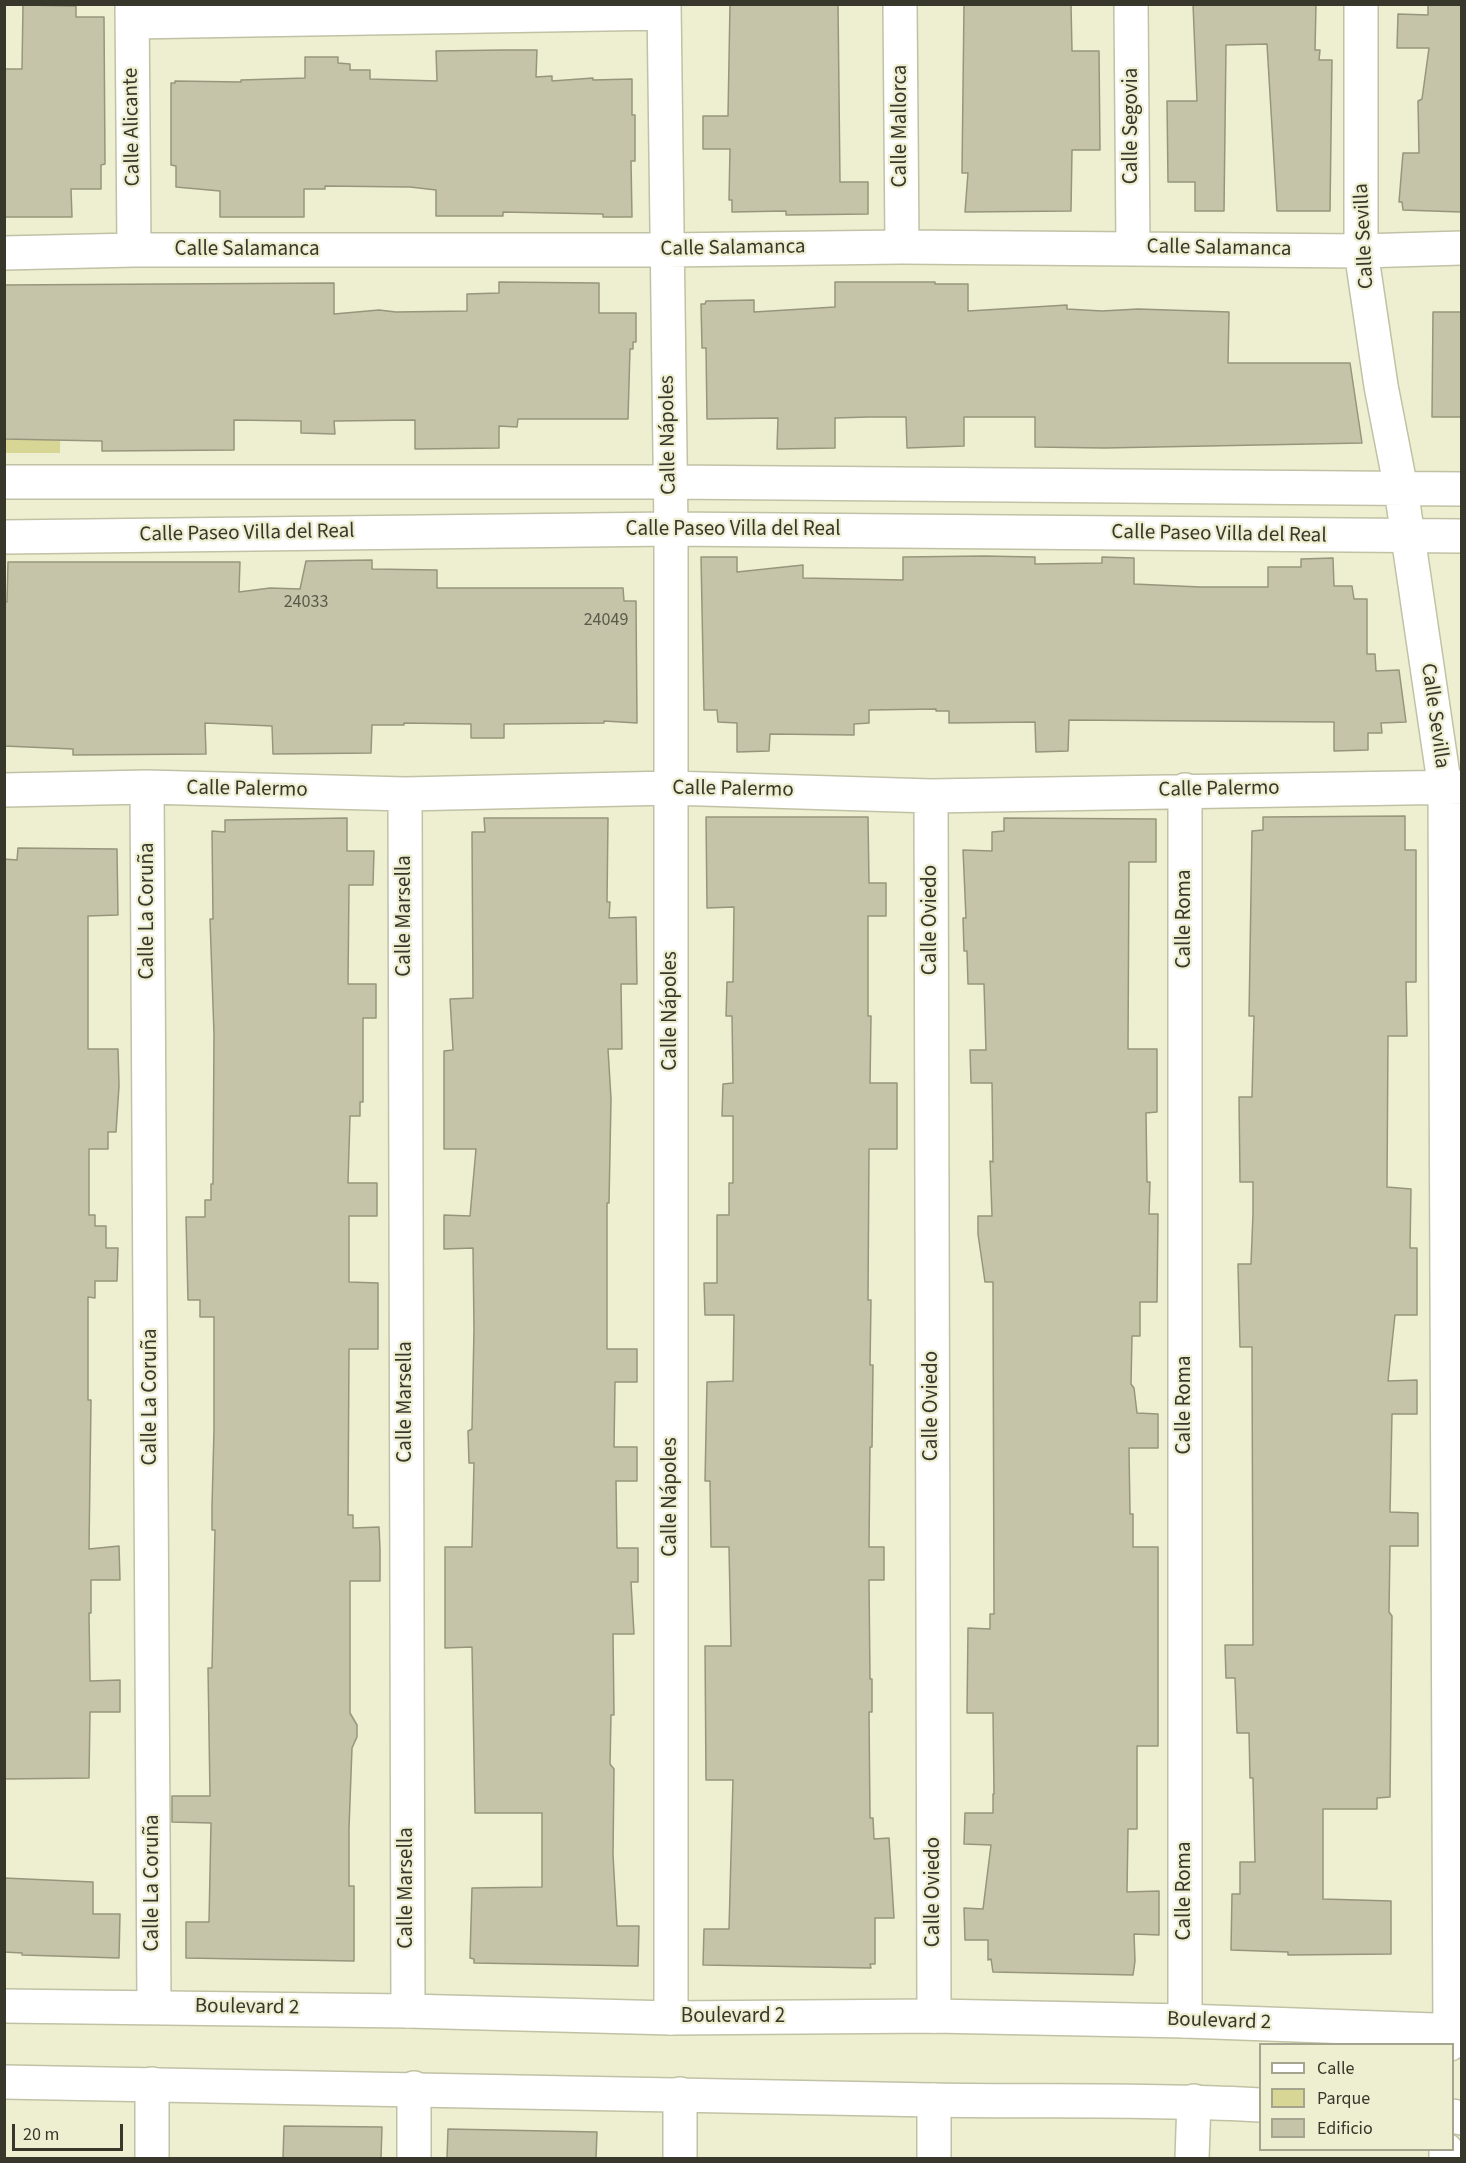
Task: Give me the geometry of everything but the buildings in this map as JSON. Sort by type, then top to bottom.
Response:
[{"type":"street","name":"Calle Mallorca","points":[[900,4],[902,247]]},
{"type":"street","name":"Calle Segovia","points":[[1131,4],[1133,248]]},
{"type":"street","name":"Calle Sevilla","points":[[1361,4],[1361,251],[1381,386],[1453,788],[1454,2035]]},
{"type":"street","points":[[132,13],[664,9]]},
{"type":"street","name":"Calle Nápoles","points":[[664,9],[671,529],[671,2018]]},
{"type":"street","name":"Calle Alicante","points":[[132,13],[134,250]]},
{"type":"street","name":"Calle Salamanca","points":[[4,253],[134,250],[666,250],[902,247],[1361,251],[1461,248]]},
{"type":"street","points":[[4,482],[670,482],[1461,489]]},
{"type":"street","name":"Calle Paseo Villa del Real","points":[[4,537],[671,529],[1461,536]]},
{"type":"street","name":"Calle Palermo","points":[[4,790],[147,787],[405,794],[671,788],[931,796],[1185,790],[1453,788]]},
{"type":"street","name":"Calle La Coruña","points":[[147,787],[154,2006]]},
{"type":"street","name":"Calle Roma","points":[[1185,790],[1185,2021]]},
{"type":"street","name":"Calle Marsella","points":[[405,794],[408,2011]]},
{"type":"street","name":"Calle Oviedo","points":[[931,796],[934,2016]]},
{"type":"street","name":"Boulevard 2","points":[[4,2006],[154,2006],[671,2018],[934,2016],[1185,2021],[1454,2035]]},
{"type":"street","points":[[4,2082],[414,2088],[934,2100],[1194,2101],[1259,2105]]},
{"type":"street","points":[[152,2084],[152,2158]]},
{"type":"street","points":[[414,2088],[414,2158]]},
{"type":"street","points":[[680,2094],[680,2158]]},
{"type":"street","points":[[934,2100],[934,2158]]},
{"type":"street","points":[[1192,2158],[1194,2101]]},
{"type":"green space","points":[[5,368],[61,368],[60,453],[5,453]]}]
